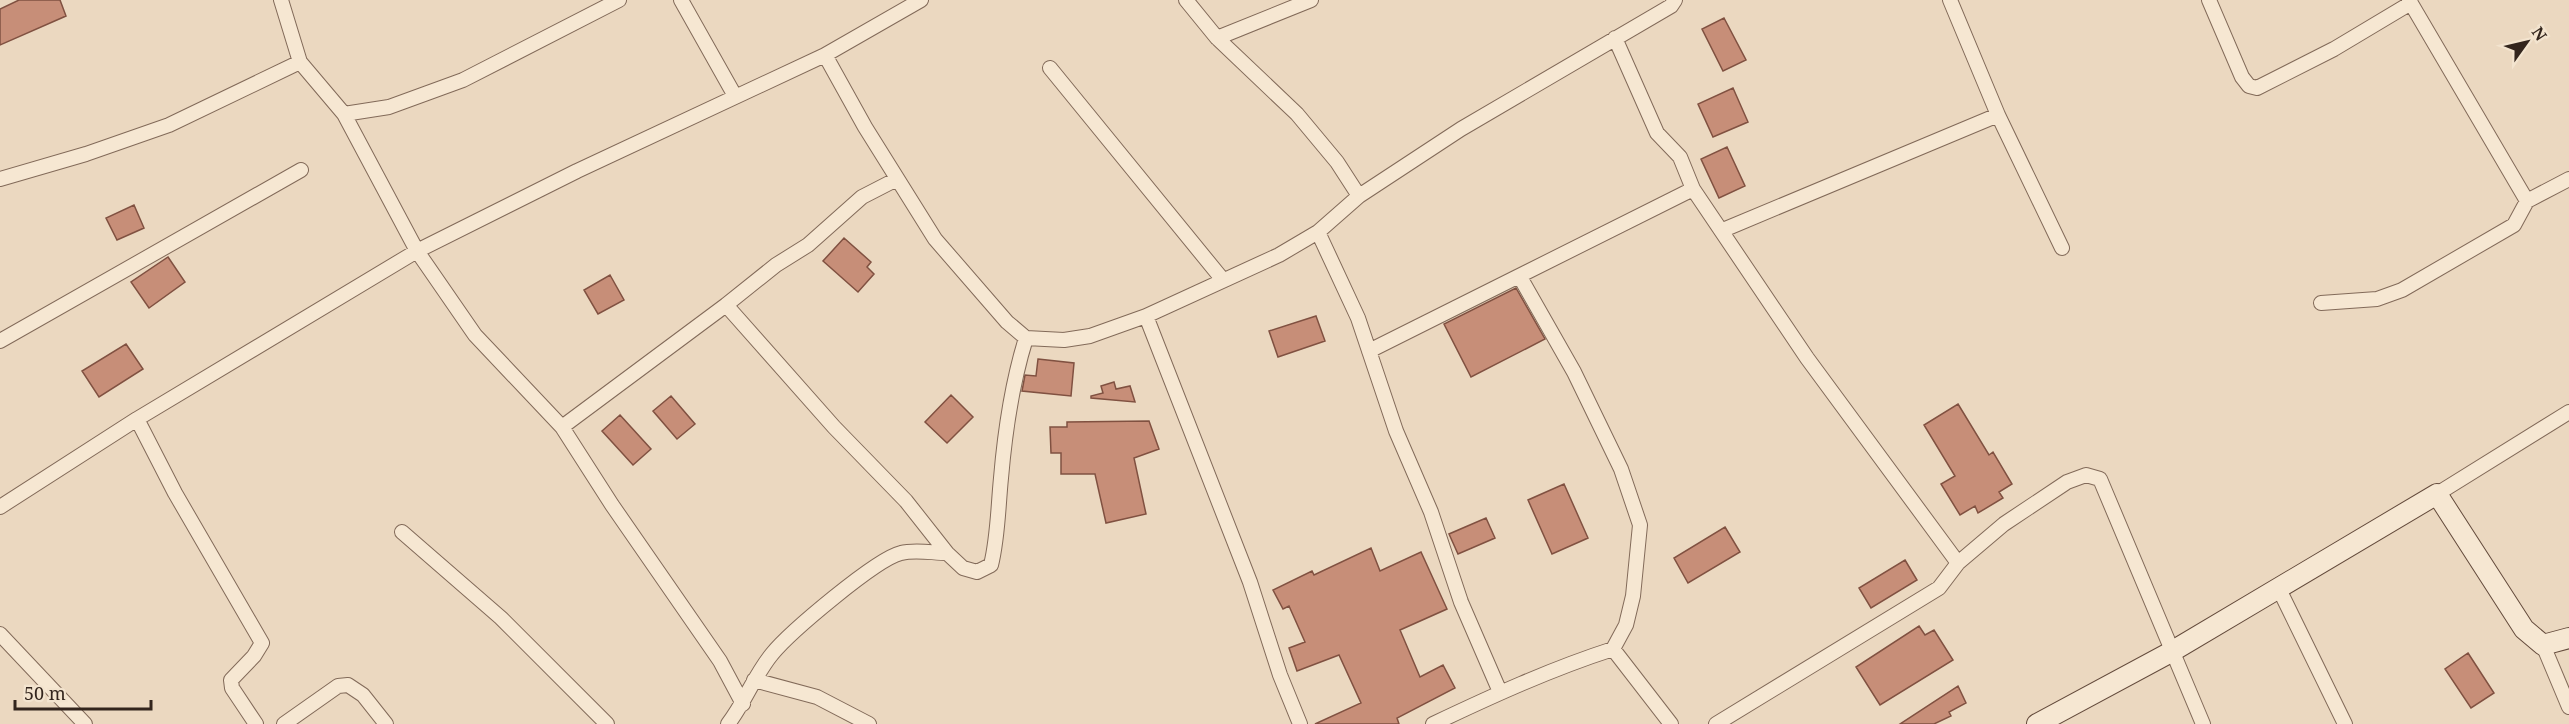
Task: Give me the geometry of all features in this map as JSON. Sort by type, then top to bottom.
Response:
[{"type":"street","points":[[344,114],[389,107],[463,80],[619,0]]},
{"type":"street","points":[[681,0],[735,96]]},
{"type":"street","points":[[0,507],[137,419],[417,251],[735,96],[825,55],[921,0]]},
{"type":"street","points":[[1186,0],[1217,38],[1297,114],[1337,162],[1359,196]]},
{"type":"street","points":[[1217,38],[1311,0]]},
{"type":"street","points":[[825,55],[897,179],[935,239],[1007,322],[1026,338],[1064,340],[1090,336],[1146,316],[1279,255],[1318,232],[1359,196],[1461,129],[1671,6],[1675,0]]},
{"type":"street","points":[[1950,0],[1998,116],[2062,248]]},
{"type":"street","points":[[2209,0],[2242,77],[2249,86],[2257,88],[2334,49],[2410,2],[2527,201]]},
{"type":"street","points":[[286,2],[300,62],[344,114],[417,251],[475,335],[562,427],[636,541],[720,661],[743,704]]},
{"type":"street","points":[[1615,38],[1657,133],[1680,158],[1693,189],[1723,230],[1807,358],[1958,563]]},
{"type":"street","points":[[0,179],[86,154],[169,125],[300,62]]},
{"type":"street","points":[[1050,68],[1223,280]]},
{"type":"street","points":[[1723,230],[1998,116]]},
{"type":"street","points":[[0,341],[301,170]]},
{"type":"street","points":[[562,427],[776,265],[808,245],[862,197],[897,179]]},
{"type":"street","points":[[2321,303],[2377,299],[2402,290],[2514,225],[2527,201],[2569,179]]},
{"type":"street","points":[[1369,351],[1693,189]]},
{"type":"street","points":[[1318,232],[1347,291],[1396,431],[1431,512],[1461,602],[1500,692]]},
{"type":"street","points":[[1433,724],[1500,692],[1613,649],[1626,625],[1633,596],[1640,525],[1634,501],[1574,372],[1520,277]]},
{"type":"street","points":[[726,305],[834,427],[906,501],[947,553],[963,568],[977,573],[991,565],[996,545],[1007,422],[1017,368],[1026,338]]},
{"type":"street","points":[[1146,316],[1250,582],[1280,675],[1300,724]]},
{"type":"street","points":[[2037,724],[2171,652],[2279,589],[2569,412]]},
{"type":"street","points":[[137,419],[175,493],[262,643],[254,656],[231,680],[232,688],[256,724]]},
{"type":"street","points":[[1716,724],[1939,588],[1958,563],[2004,524],[2067,482],[2086,475],[2100,479],[2203,724]]},
{"type":"street","points":[[2437,494],[2524,628],[2543,645],[2569,707]]},
{"type":"street","points":[[402,532],[501,618],[607,724]]},
{"type":"street","points":[[728,724],[743,704],[754,680],[792,633],[887,558],[902,552],[947,553]]},
{"type":"street","points":[[2279,589],[2345,724]]},
{"type":"street","points":[[0,634],[85,724]]},
{"type":"street","points":[[2543,645],[2569,638]]},
{"type":"street","points":[[1613,649],[1671,724]]},
{"type":"street","points":[[754,680],[817,697],[869,724]]},
{"type":"street","points":[[284,724],[338,686],[348,685],[363,695],[386,724]]},
{"type":"building","points":[[19,0],[60,0],[66,16],[0,45],[0,9]]},
{"type":"building","points":[[1724,18],[1746,60],[1723,71],[1702,29]]},
{"type":"building","points":[[1733,88],[1748,122],[1713,137],[1698,104]]},
{"type":"building","points":[[1727,147],[1745,186],[1719,198],[1701,159]]},
{"type":"building","points":[[134,205],[144,228],[117,240],[106,218]]},
{"type":"building","points":[[844,238],[871,262],[867,267],[874,274],[858,292],[823,261]]},
{"type":"building","points":[[168,257],[185,282],[149,308],[131,282]]},
{"type":"building","points":[[610,275],[624,300],[598,314],[584,290]]},
{"type":"building","points":[[1516,288],[1545,339],[1471,377],[1444,324]]},
{"type":"building","points":[[1316,316],[1325,341],[1278,357],[1269,331]]},
{"type":"building","points":[[126,344],[143,369],[99,397],[82,371]]},
{"type":"building","points":[[1038,359],[1074,363],[1071,396],[1022,391],[1025,375],[1036,376]]},
{"type":"building","points":[[1114,382],[1116,389],[1130,386],[1135,402],[1091,398],[1091,396],[1103,393],[1101,386]]},
{"type":"building","points":[[951,395],[973,417],[947,443],[925,422]]},
{"type":"building","points":[[671,396],[695,424],[677,439],[653,411]]},
{"type":"building","points":[[1958,404],[1989,455],[1993,452],[2012,484],[1999,492],[2003,498],[1978,513],[1975,506],[1960,515],[1941,484],[1955,476],[1924,425]]},
{"type":"building","points":[[620,415],[651,449],[633,465],[602,431]]},
{"type":"building","points":[[1149,421],[1159,449],[1134,458],[1146,514],[1106,523],[1095,474],[1061,474],[1061,453],[1051,453],[1050,427],[1067,427],[1067,422]]},
{"type":"building","points":[[1564,484],[1588,538],[1552,554],[1528,500]]},
{"type":"building","points":[[1486,518],[1495,538],[1458,554],[1449,534]]},
{"type":"building","points":[[1725,527],[1740,552],[1688,583],[1674,558]]},
{"type":"building","points":[[1371,548],[1380,571],[1421,552],[1447,609],[1400,630],[1420,677],[1443,665],[1455,688],[1397,718],[1399,724],[1315,724],[1361,703],[1339,655],[1297,671],[1289,648],[1305,642],[1289,606],[1283,609],[1273,590],[1312,571],[1314,575]]},
{"type":"building","points":[[1905,560],[1917,580],[1871,608],[1859,588]]},
{"type":"building","points":[[1919,626],[1925,635],[1934,630],[1953,660],[1880,705],[1856,667]]},
{"type":"building","points":[[2468,653],[2494,693],[2471,708],[2445,669]]},
{"type":"building","points":[[1958,686],[1966,703],[1949,712],[1951,716],[1934,724],[1900,724]]}]
